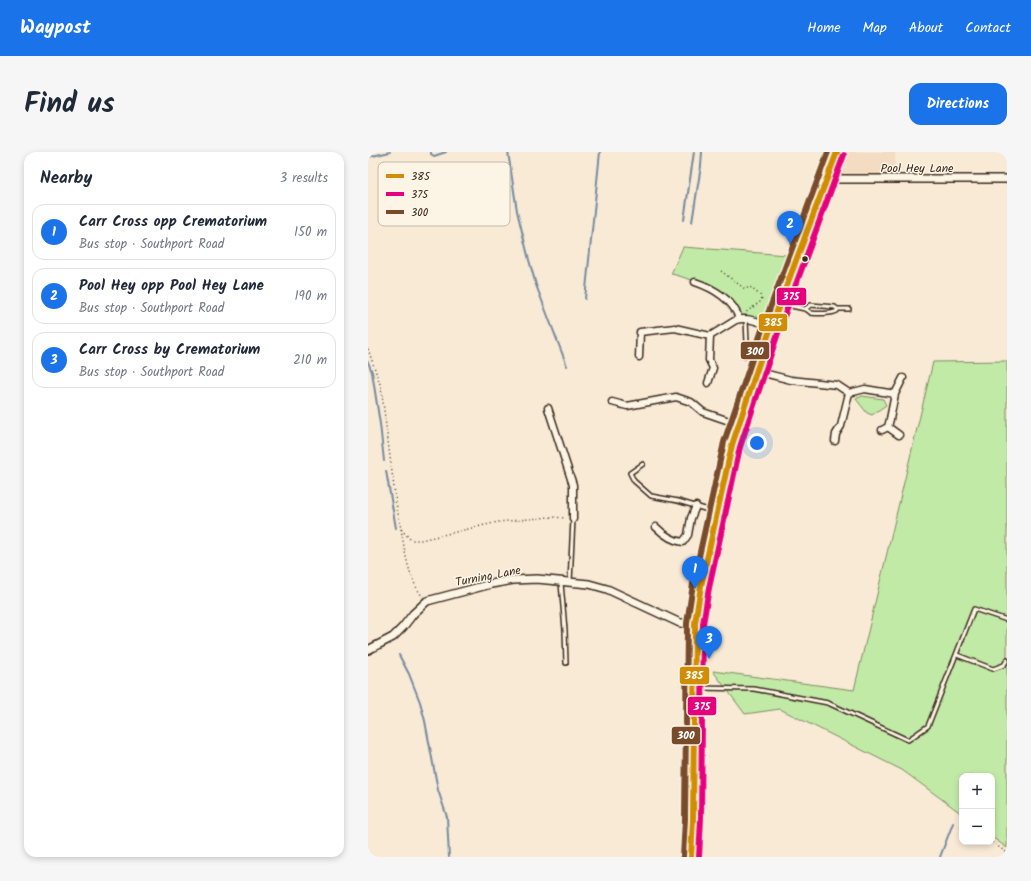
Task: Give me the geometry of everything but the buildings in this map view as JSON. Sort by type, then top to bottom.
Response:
[{"type":"highway","points":[[691,857],[694,819],[695,623],[701,586],[738,424],[780,303],[837,152]]},
{"type":"street","name":"Pool Hey Lane","points":[[827,180],[1007,180]]},
{"type":"street","points":[[695,282],[703,284],[715,291],[732,304],[743,319]]},
{"type":"street","points":[[639,357],[640,332],[675,328],[710,336],[736,320],[743,319],[754,320],[772,327]]},
{"type":"street","points":[[708,383],[713,368],[709,360],[710,336]]},
{"type":"street","points":[[756,371],[791,380],[837,385],[849,393],[865,389],[895,394]]},
{"type":"street","points":[[898,435],[885,429],[890,419],[895,394],[903,378]]},
{"type":"street","points":[[835,441],[836,434],[842,426],[849,393]]},
{"type":"street","points":[[612,402],[627,406],[676,397],[691,402],[703,412],[738,424]]},
{"type":"street","points":[[548,408],[573,485],[573,519]]},
{"type":"street","points":[[656,527],[675,541],[683,542],[688,535],[691,518],[696,506]]},
{"type":"street","points":[[659,540],[665,534]]},
{"type":"street","name":"Turning Lane","points":[[368,650],[393,637],[413,614],[427,601],[491,584],[513,580],[537,579],[589,584],[607,590],[680,623],[695,623]]},
{"type":"lane","points":[[780,303],[805,309],[811,312],[830,314],[837,311],[837,309]]},
{"type":"lane","points":[[805,309],[811,305],[835,307],[837,309],[849,309]]},
{"type":"lane","points":[[743,319],[747,342],[744,356]]},
{"type":"lane","points":[[643,464],[630,473],[634,481],[650,496],[678,501],[717,513]]},
{"type":"lane","points":[[570,582],[573,519]]},
{"type":"lane","points":[[560,581],[565,630],[566,663]]},
{"type":"lane","points":[[694,688],[754,690],[828,703],[908,740],[928,726],[974,609],[1007,620]]},
{"type":"lane","points":[[957,655],[993,669],[1004,665],[1007,660]]},
{"type":"path","points":[[721,271],[745,289],[750,287],[762,298],[760,302],[747,312],[743,319]]},
{"type":"path","points":[[368,349],[381,387],[395,496],[408,567],[418,591],[427,601]]},
{"type":"path","points":[[401,529],[411,540],[422,540],[498,522],[550,517],[573,519]]},
{"type":"path","points":[[704,641],[708,601]]},
{"type":"path","points":[[995,844],[1007,853]]},
{"type":"shaded area","points":[[848,152],[895,152],[895,175],[840,175]]},
{"type":"green space","points":[[683,247],[786,255],[764,322],[742,318],[732,303],[695,281],[671,274]]},
{"type":"green space","points":[[1007,361],[1007,848],[995,839],[995,773],[959,773],[959,812],[902,770],[780,709],[745,714],[713,671],[854,690],[933,362]]},
{"type":"green space","points":[[862,396],[883,399],[886,405],[872,415],[867,413],[856,399]]},
{"type":"waterway","points":[[368,157],[390,152]]},
{"type":"waterway","points":[[431,152],[434,156],[446,152]]},
{"type":"waterway","points":[[508,152],[510,162]]},
{"type":"waterway","points":[[585,299],[600,152]]},
{"type":"waterway","points":[[684,220],[694,152]]},
{"type":"waterway","points":[[692,222],[702,152]]},
{"type":"waterway","points":[[510,165],[517,211],[536,285],[567,366]]},
{"type":"waterway","points":[[368,362],[372,372],[384,461]]},
{"type":"waterway","points":[[386,471],[396,528]]},
{"type":"waterway","points":[[399,655],[409,674],[420,702],[425,721],[438,790],[447,817],[449,857]]},
{"type":"waterway","points":[[940,857],[953,823]]},
{"type":"transit line","name":"300","points":[[683,857],[685,819],[687,623],[693,584],[724,442],[764,324],[828,152]]},
{"type":"transit line","name":"385","points":[[691,857],[693,819],[695,623],[701,586],[732,445],[771,327],[837,152]]},
{"type":"transit line","name":"375","points":[[699,857],[701,819],[703,624],[709,588],[740,447],[779,330],[844,155]]},
{"type":"place","name":"Pool Hey opp Pool Hey Lane","points":[[790,244]]},
{"type":"place","name":"Carr Cross opp Crematorium","points":[[695,589]]},
{"type":"place","name":"Carr Cross by Crematorium","points":[[709,659]]}]
